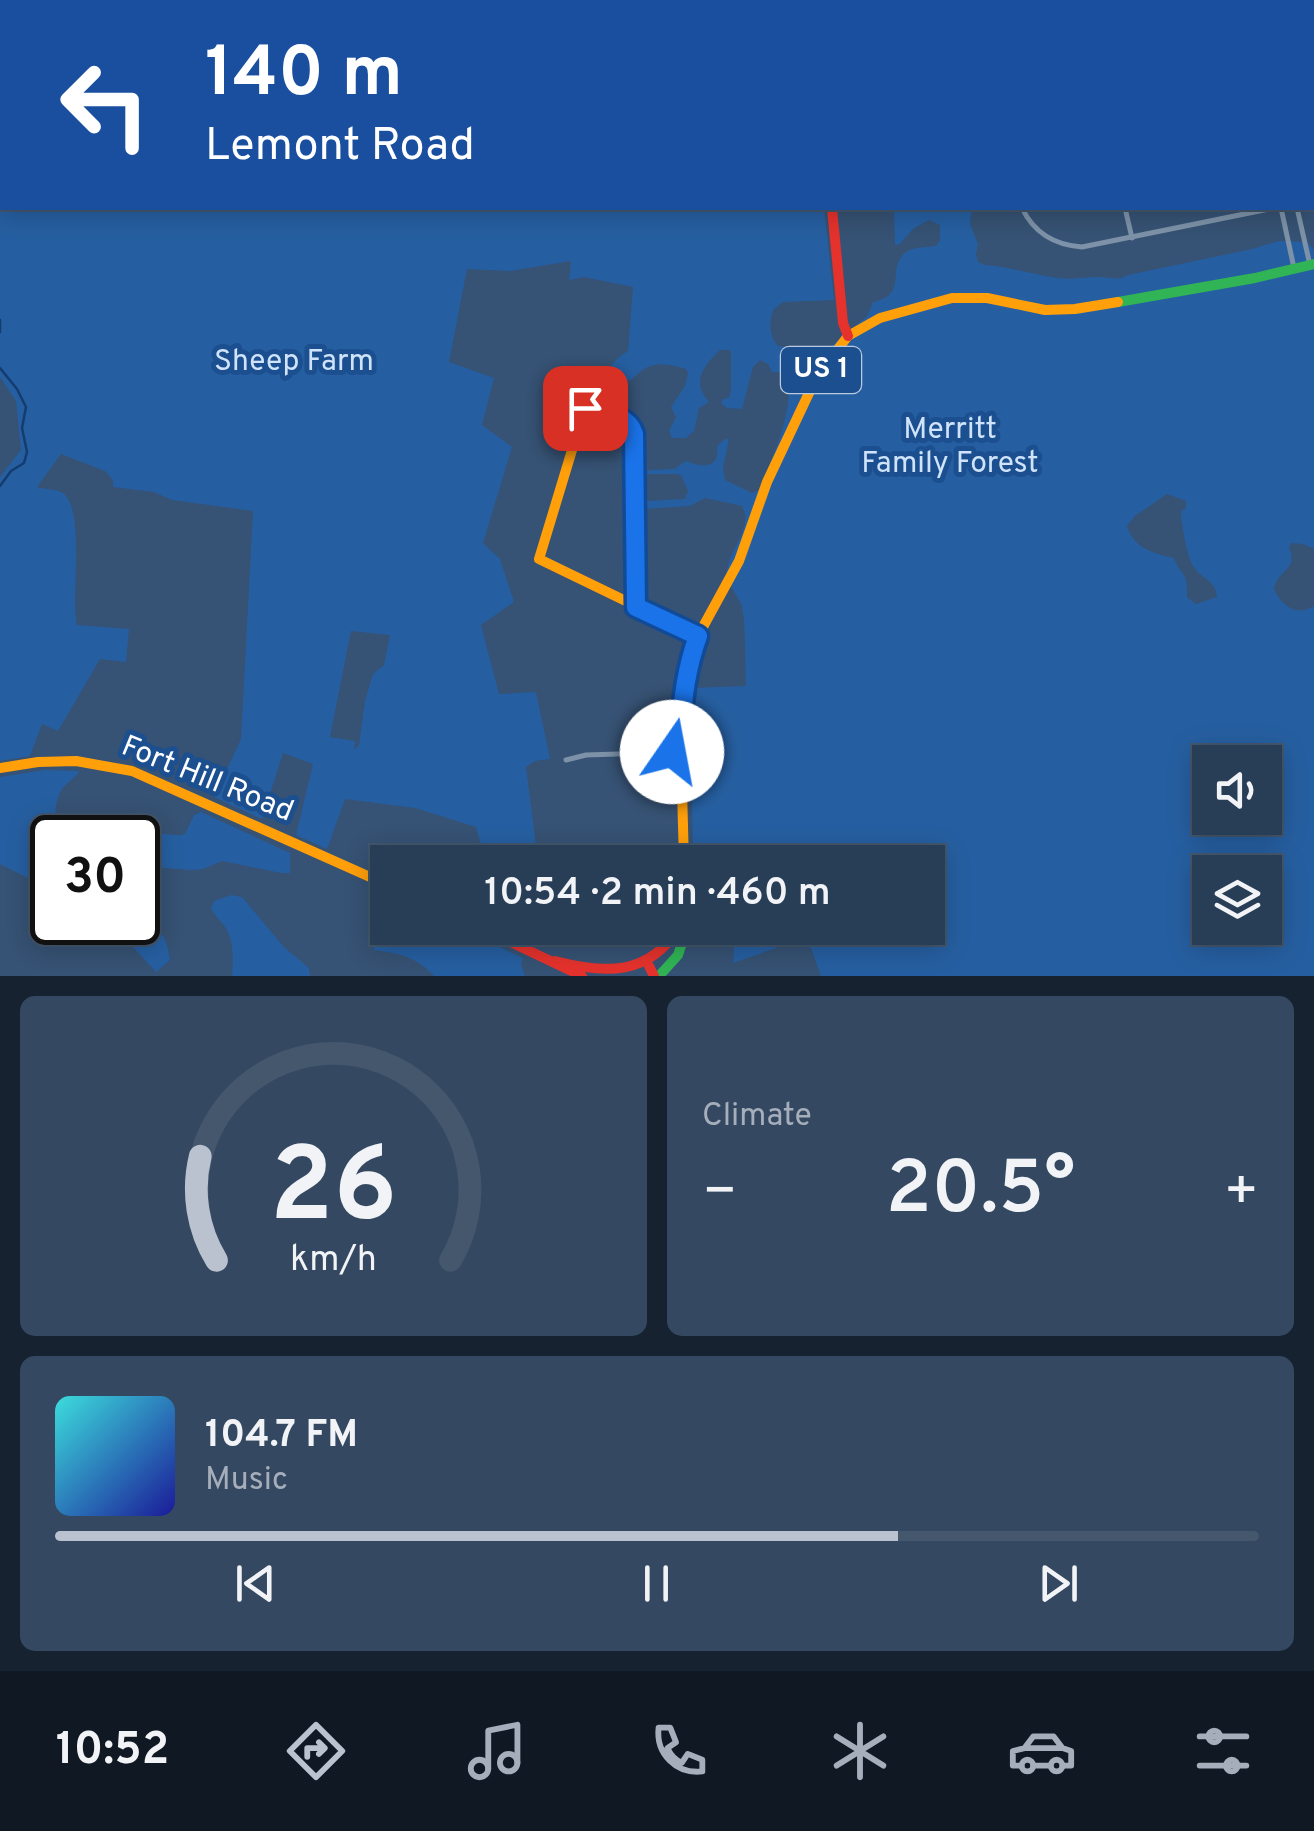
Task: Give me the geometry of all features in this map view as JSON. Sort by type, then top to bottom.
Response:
[{"type":"main road","points":[[832,210],[843,322],[848,336]]},
{"type":"main road","name":"US 1","points":[[684,845],[682,700],[691,656],[739,561],[790,430],[817,376],[848,336],[898,311],[952,298],[988,298],[1045,310],[1075,309],[1312,265]]},
{"type":"main road","points":[[596,372],[539,559],[698,636]]},
{"type":"main road","name":"Fort Hill Road","points":[[1,767],[62,760],[120,767],[370,877]]},
{"type":"main road","points":[[519,945],[582,976]]},
{"type":"main road","points":[[654,973],[669,945]]},
{"type":"main road","points":[[555,961],[606,973],[654,973],[668,969],[682,945]]},
{"type":"street","points":[[1023,210],[1040,233],[1062,245],[1093,246],[1268,210]]},
{"type":"street","points":[[1125,210],[1132,238]]},
{"type":"street","points":[[1279,210],[1294,269]]},
{"type":"street","points":[[1298,210],[1312,265]]},
{"type":"street","points":[[585,408],[625,419],[634,434],[636,607]]},
{"type":"street","points":[[566,760],[586,755],[682,752]]},
{"type":"green space","points":[[0,210],[824,210],[834,300],[783,302],[773,310],[770,324],[778,346],[821,350],[829,348],[867,316],[873,302],[891,294],[897,266],[905,253],[936,246],[940,240],[940,225],[929,220],[895,245],[894,210],[972,210],[970,224],[978,244],[978,262],[1062,279],[1120,278],[1279,241],[1307,242],[1314,250],[1314,549],[1291,543],[1290,565],[1274,589],[1290,608],[1314,606],[1314,976],[821,976],[811,948],[805,945],[945,945],[945,845],[693,845],[692,798],[698,795],[699,767],[716,760],[714,738],[695,732],[691,688],[746,686],[742,607],[727,572],[743,531],[745,514],[742,506],[705,498],[690,506],[643,509],[642,505],[646,501],[685,499],[688,491],[678,474],[641,474],[674,469],[686,461],[710,464],[717,457],[717,446],[725,439],[729,439],[723,468],[725,480],[752,493],[759,490],[786,414],[789,398],[784,372],[772,372],[760,360],[753,367],[742,409],[727,408],[721,403],[729,398],[731,390],[731,352],[720,350],[701,374],[701,387],[709,402],[699,408],[694,431],[686,438],[672,438],[669,431],[676,417],[671,407],[685,386],[686,369],[655,365],[630,380],[603,382],[613,363],[628,351],[633,287],[584,277],[569,280],[571,261],[510,271],[467,269],[449,362],[494,378],[482,425],[512,447],[483,543],[500,559],[514,602],[481,625],[499,694],[536,692],[550,759],[526,767],[536,845],[481,845],[476,827],[415,808],[345,799],[327,849],[296,835],[313,764],[283,753],[262,819],[214,797],[241,739],[253,511],[113,487],[113,480],[105,471],[61,454],[37,487],[61,492],[69,500],[76,533],[77,625],[129,629],[126,662],[100,659],[58,731],[42,724],[30,756],[0,761],[0,477],[21,450],[16,401],[0,377]],"holes":[[[1167,494],[1186,501],[1186,508],[1181,511],[1189,555],[1196,570],[1214,587],[1217,597],[1196,604],[1187,597],[1185,577],[1174,558],[1145,549],[1134,540],[1127,526]],[[351,631],[390,635],[384,665],[373,674],[359,745],[354,750],[355,741],[330,737]]]},
{"type":"green space","points":[[45,770],[80,771],[62,789],[56,815],[30,815],[30,879],[0,864],[0,777]]},
{"type":"green space","points":[[201,812],[290,853],[290,873],[222,861],[203,869],[160,868],[160,835],[185,834],[194,815]]},
{"type":"green space","points":[[231,895],[242,897],[284,947],[309,968],[310,976],[232,976],[229,935],[211,908],[214,901]]},
{"type":"green space","points":[[160,932],[170,960],[156,972],[131,945],[160,945]]},
{"type":"green space","points":[[375,945],[494,945],[523,958],[525,976],[434,976],[407,957],[374,950]]},
{"type":"green space","points":[[735,945],[785,945],[733,963]]},
{"type":"waterway","points":[[0,320],[0,332]]},
{"type":"waterway","points":[[0,368],[26,407],[22,428],[27,452],[24,463],[11,471],[0,486]]},
{"type":"traffic: fast","points":[[1118,302],[1314,264]]},
{"type":"traffic: fast","points":[[659,976],[678,955],[681,945]]},
{"type":"traffic: slow","points":[[684,845],[680,718],[685,681],[698,636],[739,561],[767,482],[817,376],[848,336],[880,318],[952,298],[987,298],[1045,310],[1118,302]]},
{"type":"traffic: slow","points":[[596,371],[539,559],[698,636]]},
{"type":"traffic: slow","points":[[0,768],[76,761],[132,771],[370,877]]},
{"type":"traffic: jam","points":[[832,210],[843,323],[848,336]]},
{"type":"traffic: jam","points":[[517,945],[582,976]]},
{"type":"traffic: jam","points":[[555,961],[592,968],[624,967],[640,963],[666,945]]},
{"type":"traffic: jam","points":[[649,966],[654,976]]},
{"type":"route","points":[[585,408],[625,419],[634,434],[636,607],[698,636],[682,700],[682,752],[672,752]]},
{"type":"park label","name":"Sheep Farm","points":[[294,362]]},
{"type":"park label","name":"Merritt Family Forest","points":[[950,447]]}]
